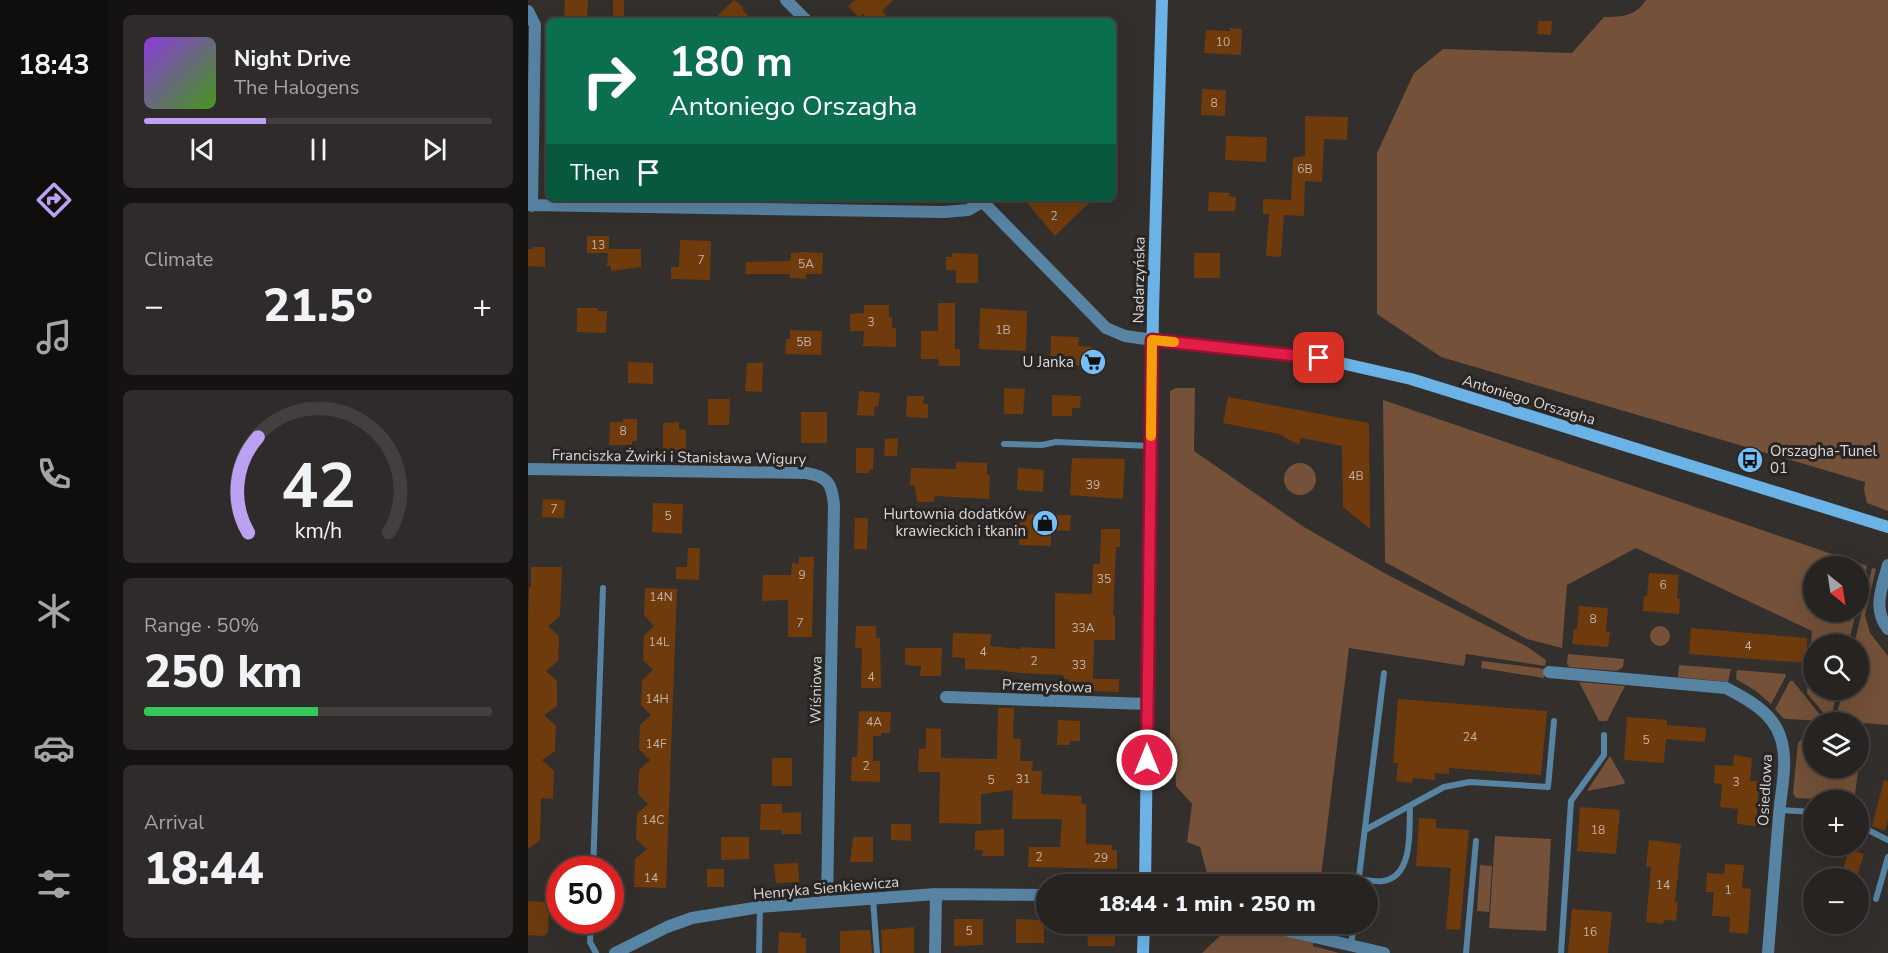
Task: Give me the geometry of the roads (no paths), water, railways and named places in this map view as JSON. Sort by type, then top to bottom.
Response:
[{"type":"main road","name":"Nadarzyńska","points":[[1145,874],[1152,340],[1162,0]]},
{"type":"main road","name":"Antoniego Orszagha","points":[[1152,340],[1268,351],[1353,364],[1411,379],[1888,527]]},
{"type":"main road","points":[[1143,953],[1144,934]]},
{"type":"street","points":[[786,0],[804,18]]},
{"type":"street","points":[[528,11],[535,25],[530,206],[944,212],[968,210],[979,201]]},
{"type":"street","points":[[981,201],[1106,328],[1125,336],[1152,340]]},
{"type":"street","name":"Franciszka Żwirki i Stanisława Wigury","points":[[528,469],[806,472],[817,474],[827,481]]},
{"type":"street","name":"Wiśniowa","points":[[827,481],[833,490],[834,505],[827,902]]},
{"type":"street","points":[[1888,565],[1878,610],[1882,622],[1888,629]]},
{"type":"street","name":"Osiedlowa","points":[[1549,672],[1726,688],[1762,710],[1774,724],[1780,736],[1784,770],[1768,953]]},
{"type":"street","name":"Przemysłowa","points":[[946,698],[1147,704]]},
{"type":"street","points":[[935,953],[936,894]]},
{"type":"street","name":"Henryka Sienkiewicza","points":[[615,953],[667,927],[692,918],[760,907],[936,894],[1036,894]]},
{"type":"street","points":[[1303,934],[1384,953]]},
{"type":"lane","points":[[1004,444],[1042,445],[1056,442],[1151,446]]},
{"type":"lane","points":[[593,856],[603,588]]},
{"type":"lane","points":[[1360,874],[1384,673]]},
{"type":"lane","points":[[1365,830],[1444,788],[1470,783],[1548,787],[1554,721]]},
{"type":"lane","points":[[1561,953],[1571,801],[1604,755],[1604,735]]},
{"type":"lane","points":[[1378,881],[1385,881],[1397,874],[1404,866],[1407,857],[1410,806]]},
{"type":"lane","points":[[1779,810],[1803,811]]},
{"type":"lane","points":[[1869,830],[1888,840]]},
{"type":"lane","points":[[1466,953],[1476,841]]},
{"type":"lane","points":[[1876,899],[1888,857]]},
{"type":"lane","points":[[873,898],[877,953]]},
{"type":"lane","points":[[759,953],[760,907]]},
{"type":"lane","points":[[590,934],[590,942],[596,953]]},
{"type":"lane","points":[[1351,945],[1352,934]]},
{"type":"place","name":"U Janka","points":[[1093,362]]},
{"type":"place","name":"Orszagha-Tunel 01","points":[[1750,460]]},
{"type":"place","name":"Hurtownia dodatków krawieckich i tkanin","points":[[1045,523]]}]
